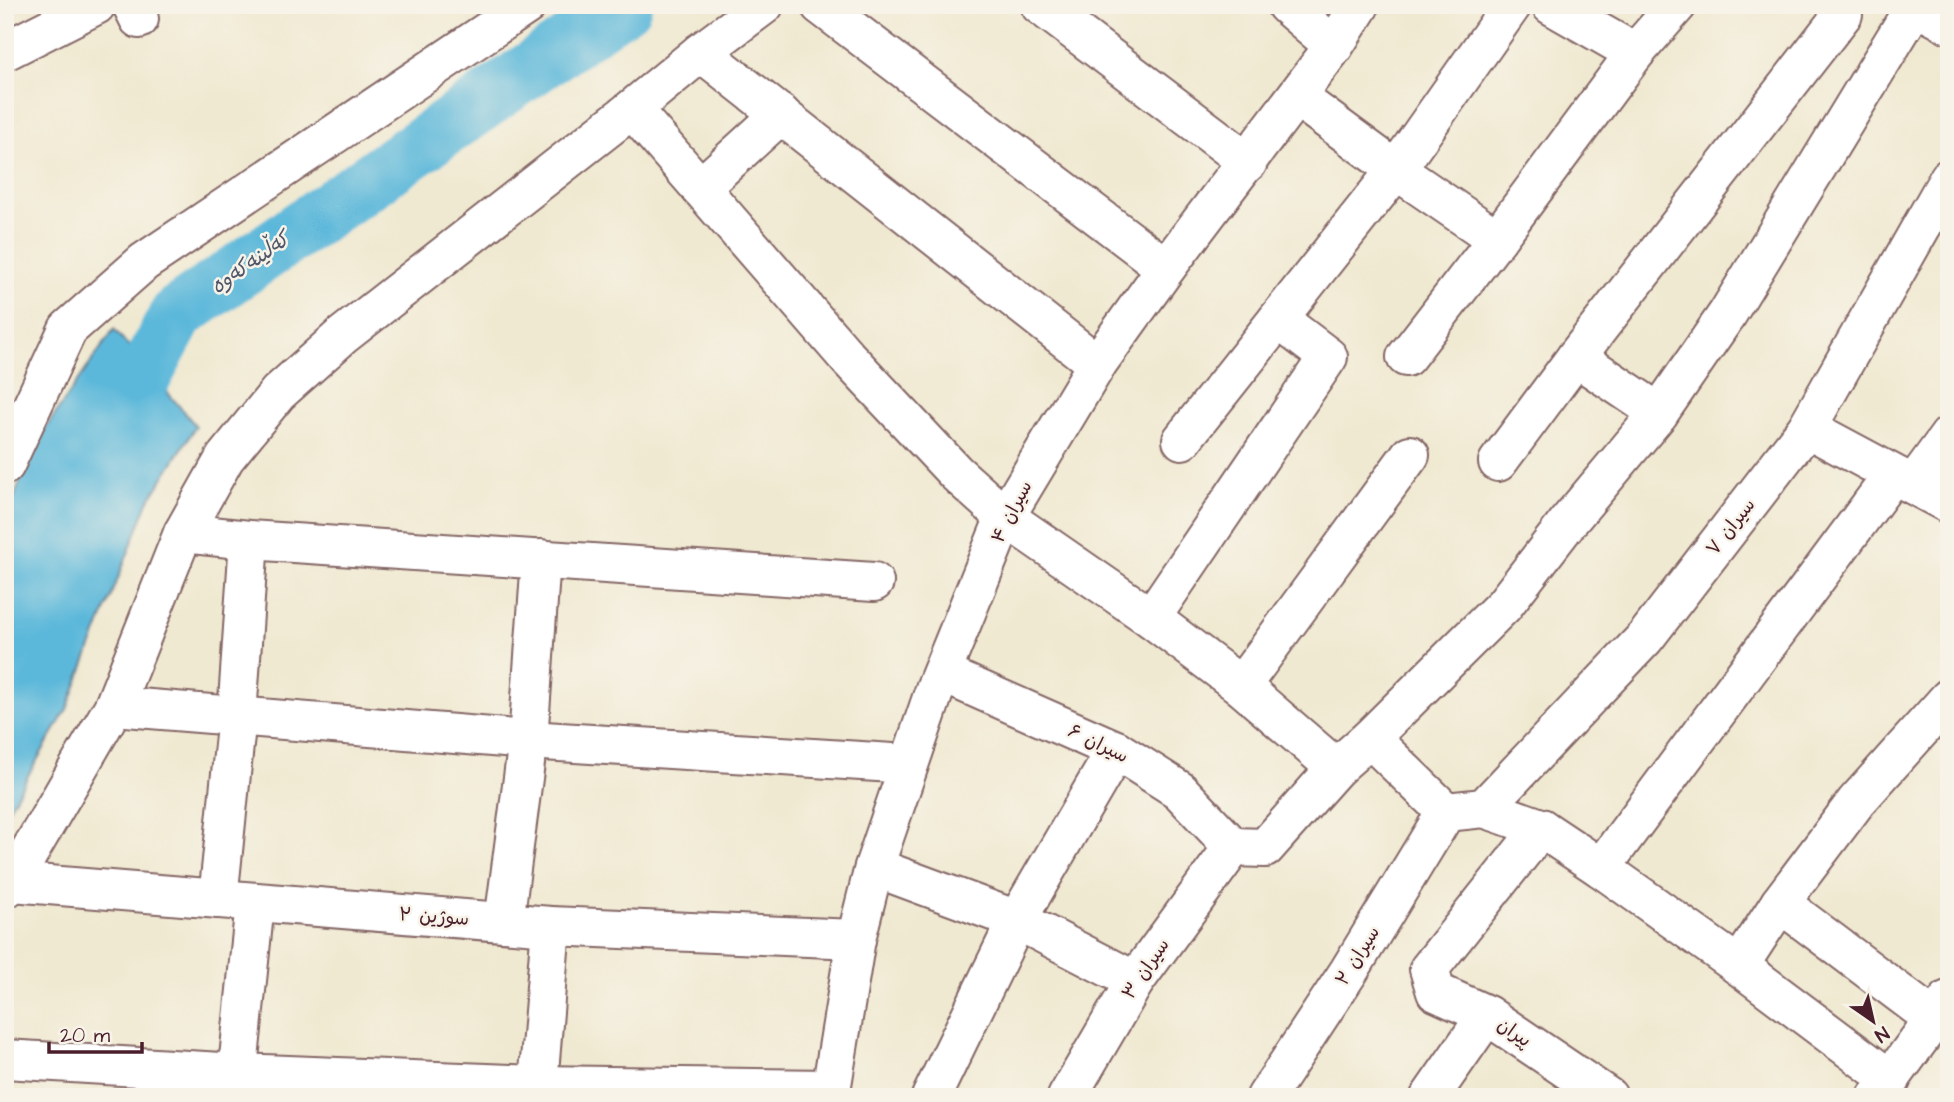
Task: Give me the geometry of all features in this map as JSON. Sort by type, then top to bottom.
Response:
[{"type":"street","points":[[5,51],[96,5]]},
{"type":"street","points":[[5,465],[68,329],[87,312],[144,262],[527,5]]},
{"type":"street","points":[[8,886],[114,706],[183,533],[225,458],[278,393],[342,336],[764,5]]},
{"type":"street","points":[[820,5],[1166,268]]},
{"type":"street","points":[[1040,5],[1248,162]]},
{"type":"street","points":[[1286,5],[1334,46]]},
{"type":"street","name":"سیران ۴","points":[[830,1093],[856,939],[874,867],[942,673],[1005,517],[1097,364],[1166,268],[1297,97],[1360,5]]},
{"type":"street","points":[[1182,440],[1396,170],[1512,5]]},
{"type":"street","points":[[1551,5],[1635,53]]},
{"type":"street","points":[[1406,358],[1635,53],[1677,5]]},
{"type":"street","points":[[1233,847],[1265,848],[1336,768],[1370,738],[1504,605],[1659,413],[1728,313],[1915,6],[1949,24]]},
{"type":"street","points":[[1498,462],[1576,357],[1843,14]]},
{"type":"street","points":[[701,52],[1097,364]]},
{"type":"street","points":[[1297,97],[1396,170],[1497,239]]},
{"type":"street","points":[[632,109],[846,357],[956,473],[1005,517],[1151,618],[1241,686],[1336,768]]},
{"type":"street","points":[[700,188],[781,114]]},
{"type":"street","name":"سیران ۷","points":[[1484,808],[1645,638],[1808,428],[1949,178]]},
{"type":"street","points":[[1151,618],[1328,357],[1278,319]]},
{"type":"street","points":[[1576,357],[1659,413]]},
{"type":"street","points":[[1808,428],[1949,504]]},
{"type":"street","points":[[1601,868],[1903,479],[1949,436]]},
{"type":"street","points":[[1241,686],[1410,455]]},
{"type":"street","points":[[183,533],[249,540],[874,582]]},
{"type":"street","points":[[237,1085],[237,716],[249,540]]},
{"type":"street","points":[[504,922],[528,740],[541,559]]},
{"type":"street","name":"سیران ۶","points":[[942,673],[1115,750],[1179,790],[1233,847]]},
{"type":"street","points":[[1739,966],[1780,904],[1856,802],[1949,698]]},
{"type":"street","points":[[114,706],[528,740],[909,764]]},
{"type":"street","points":[[1370,738],[1446,812],[1484,808],[1541,828],[1601,868],[1739,966],[1884,1088],[1942,1009],[1780,904]]},
{"type":"street","points":[[931,1097],[1017,920],[1115,750]]},
{"type":"street","name":"سیران ۲","points":[[1266,1097],[1349,971],[1446,812]]},
{"type":"street","name":"پیران","points":[[1541,828],[1429,969],[1436,992],[1487,1015],[1598,1094]]},
{"type":"street","name":"سیران ۳","points":[[1067,1097],[1136,981],[1233,847]]},
{"type":"street","points":[[874,867],[1017,920],[1136,981]]},
{"type":"street","name":"سوژین ۲","points":[[8,886],[551,926],[856,939]]},
{"type":"street","points":[[538,1085],[551,926]]},
{"type":"street","points":[[1430,1097],[1487,1015]]},
{"type":"street","points":[[5,1059],[237,1085],[538,1085],[830,1093]]},
{"type":"water","points":[[114,329],[196,426],[148,502],[67,709],[5,815],[5,522],[34,445]]},
{"type":"waterway","name":"کەڵینەکەوە","points":[[112,436],[178,313],[624,5]]}]
